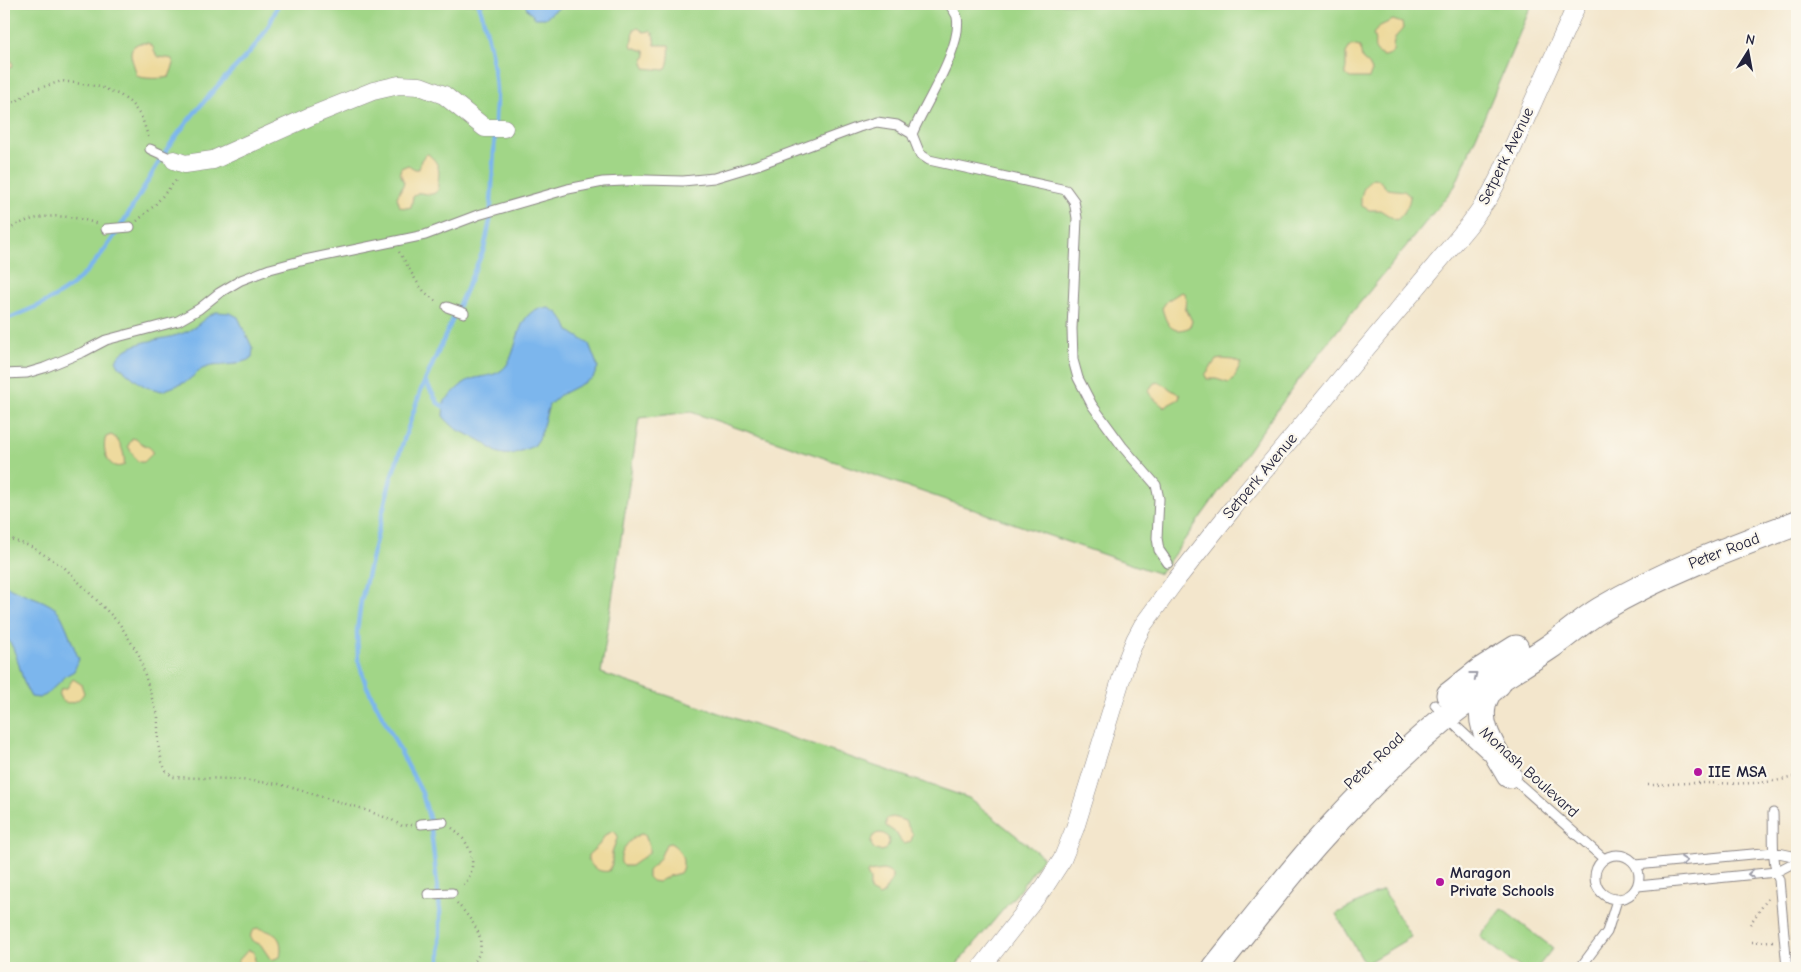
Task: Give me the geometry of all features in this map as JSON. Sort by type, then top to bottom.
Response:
[{"type":"main road","name":"Peter Road","points":[[1215,968],[1315,845],[1481,670],[1508,652],[1535,638],[1599,611],[1673,572],[1721,551],[1797,523]]},
{"type":"main road","name":"Peter Road","points":[[1198,968],[1345,787],[1441,711],[1548,648],[1599,611]]},
{"type":"main road","points":[[1509,775],[1484,732],[1482,721],[1487,695],[1512,670]]},
{"type":"street","name":"Setperk Avenue","points":[[981,968],[1046,886],[1066,852],[1127,660],[1143,625],[1233,508],[1450,248],[1489,197],[1577,4]]},
{"type":"street","points":[[174,160],[185,164],[213,160],[311,116],[373,91],[400,84],[420,86],[444,95],[485,128],[504,128]]},
{"type":"lane","points":[[912,134],[951,55],[958,28],[957,16],[949,4]]},
{"type":"lane","points":[[4,374],[27,373],[44,368],[106,340],[178,321],[241,280],[270,269],[425,235],[481,214],[568,188],[603,182],[683,181],[714,178],[757,165],[858,127],[877,122],[896,124],[912,134],[920,154],[929,160],[1066,190],[1074,200],[1077,218],[1077,237],[1072,329],[1073,360],[1078,378],[1092,405],[1122,446],[1156,485],[1159,499],[1157,538],[1159,550],[1168,562]]},
{"type":"lane","points":[[153,150],[174,160]]},
{"type":"lane","points":[[107,229],[130,227]]},
{"type":"lane","points":[[443,305],[464,313]]},
{"type":"lane","name":"Monash Boulevard","points":[[1441,711],[1509,775],[1604,859]]},
{"type":"lane","points":[[1773,813],[1774,852],[1776,872],[1779,880],[1787,968]]},
{"type":"lane","points":[[421,824],[442,822]]},
{"type":"lane","points":[[1636,865],[1774,852],[1797,857]]},
{"type":"lane","points":[[1616,855],[1622,856],[1628,858],[1636,865],[1639,875],[1638,886],[1629,896],[1617,900],[1603,896],[1595,884],[1595,870],[1604,859],[1616,855]]},
{"type":"lane","points":[[1638,886],[1776,872],[1797,861]]},
{"type":"lane","points":[[428,894],[450,893]]},
{"type":"lane","points":[[1580,968],[1607,932],[1617,900]]},
{"type":"path","points":[[4,106],[30,91],[62,81],[101,87],[120,94],[131,103],[142,118],[153,150]]},
{"type":"path","points":[[130,227],[154,206],[176,180],[183,176]]},
{"type":"path","points":[[4,233],[11,228],[36,218],[50,216],[82,219],[107,229]]},
{"type":"path","points":[[393,242],[420,288],[432,299],[443,305]]},
{"type":"path","points":[[4,534],[15,541],[30,546],[64,568],[119,623],[139,655],[158,715],[158,744],[162,762],[170,775],[173,777],[232,779],[279,784],[360,808],[392,820],[402,826]]},
{"type":"path","points":[[1648,785],[1692,783],[1751,784],[1781,781],[1797,776]]},
{"type":"path","points":[[442,822],[462,836],[469,847],[472,859],[472,866],[466,883],[459,891],[450,893],[478,931],[482,944],[479,956],[469,968]]},
{"type":"path","points":[[1750,924],[1770,896]]},
{"type":"path","points":[[1752,942],[1769,942]]},
{"type":"green space","points":[[4,4],[1532,4],[1455,186],[1307,368],[1160,574],[691,412],[639,418],[601,673],[969,798],[1043,857],[1018,892],[954,968],[876,968],[861,962],[831,968],[4,968]]},
{"type":"green space","points":[[1383,890],[1411,937],[1365,964],[1336,914]]},
{"type":"green space","points":[[1502,909],[1553,948],[1537,968],[1521,968],[1480,937]]},
{"type":"sand","points":[[1393,20],[1402,23],[1403,28],[1395,38],[1393,52],[1383,56],[1375,49],[1373,34],[1380,26]]},
{"type":"sand","points":[[638,28],[644,32],[650,31],[653,33],[655,45],[669,45],[669,58],[665,70],[645,68],[643,63],[646,55],[645,51],[632,47],[631,44],[634,29]]},
{"type":"sand","points":[[148,43],[159,57],[172,59],[174,64],[169,77],[144,78],[137,76],[131,52],[135,45]]},
{"type":"sand","points":[[1351,45],[1360,47],[1362,59],[1369,65],[1372,71],[1369,78],[1350,78],[1346,75],[1346,53]]},
{"type":"sand","points":[[4,59],[11,60],[13,65],[7,71],[6,78],[4,78]]},
{"type":"sand","points":[[426,154],[432,157],[438,166],[438,190],[432,194],[417,193],[413,197],[411,207],[400,207],[397,197],[404,183],[400,172],[401,168],[408,165],[419,169],[421,160]]},
{"type":"sand","points":[[1373,178],[1378,179],[1387,189],[1404,191],[1410,196],[1406,210],[1396,220],[1380,210],[1369,210],[1362,206],[1363,190]]},
{"type":"sand","points":[[1181,292],[1184,293],[1186,298],[1185,307],[1192,321],[1190,327],[1178,330],[1170,326],[1165,319],[1162,308],[1167,301]]},
{"type":"sand","points":[[1216,360],[1233,360],[1241,364],[1233,380],[1229,383],[1216,379],[1207,379],[1205,375]]},
{"type":"sand","points":[[1159,382],[1180,395],[1179,399],[1164,407],[1148,391],[1154,383]]},
{"type":"sand","points":[[111,435],[122,448],[124,457],[124,465],[118,467],[110,463],[105,453],[106,437]]},
{"type":"sand","points":[[132,438],[152,450],[152,454],[144,462],[139,462],[135,458],[128,446]]},
{"type":"sand","points":[[73,679],[81,684],[84,693],[76,701],[67,703],[61,698],[61,689],[67,688]]},
{"type":"sand","points":[[893,817],[905,821],[913,835],[911,841],[905,844],[896,833],[886,826],[886,820]]},
{"type":"sand","points":[[614,831],[618,836],[612,852],[612,864],[609,871],[600,871],[594,868],[588,861],[588,855],[599,845],[605,835]]},
{"type":"sand","points":[[876,833],[884,833],[889,838],[887,849],[876,851],[871,846],[871,838]]},
{"type":"sand","points":[[641,834],[645,835],[649,846],[649,853],[631,866],[624,866],[621,863],[621,858],[624,850],[629,842]]},
{"type":"sand","points":[[670,843],[677,848],[682,856],[682,869],[680,873],[658,882],[652,881],[648,877],[648,871],[660,858],[666,844]]},
{"type":"sand","points":[[883,870],[892,874],[892,879],[883,894],[879,896],[870,891],[870,880],[867,874],[868,872]]},
{"type":"sand","points":[[257,928],[269,931],[277,936],[281,945],[280,957],[271,960],[261,945],[251,940],[251,933]]},
{"type":"sand","points":[[248,950],[254,952],[255,962],[260,968],[235,968],[239,960]]},
{"type":"water","points":[[525,4],[564,4],[545,18],[535,18]]},
{"type":"water","points":[[549,308],[558,313],[569,331],[589,344],[598,367],[593,378],[560,395],[549,405],[539,439],[534,446],[510,454],[500,453],[458,430],[449,422],[443,416],[444,402],[467,381],[493,375],[502,370],[510,359],[525,319],[537,309]]},
{"type":"water","points":[[216,312],[230,313],[238,317],[253,349],[252,357],[248,360],[236,364],[211,366],[202,369],[186,382],[162,391],[146,387],[119,366],[116,360],[131,347],[181,334]]},
{"type":"water","points":[[4,584],[56,609],[79,659],[74,671],[67,675],[46,695],[39,698],[31,697],[27,690],[13,648],[4,635]]},
{"type":"waterway","points":[[4,320],[34,308],[63,292],[94,263],[119,230],[172,142],[203,103],[262,37],[278,4]]},
{"type":"waterway","points":[[479,4],[494,67],[496,93],[495,124]]},
{"type":"waterway","points":[[440,968],[440,910],[430,821],[422,793],[366,685],[358,659],[357,631],[361,601],[391,478],[421,390],[484,249],[490,221],[495,132]]},
{"type":"waterway","points":[[425,381],[438,403],[444,407]]},
{"type":"place","name":"IIE MSA","points":[[1698,772]]},
{"type":"place","name":"Maragon Private Schools","points":[[1440,882]]}]
